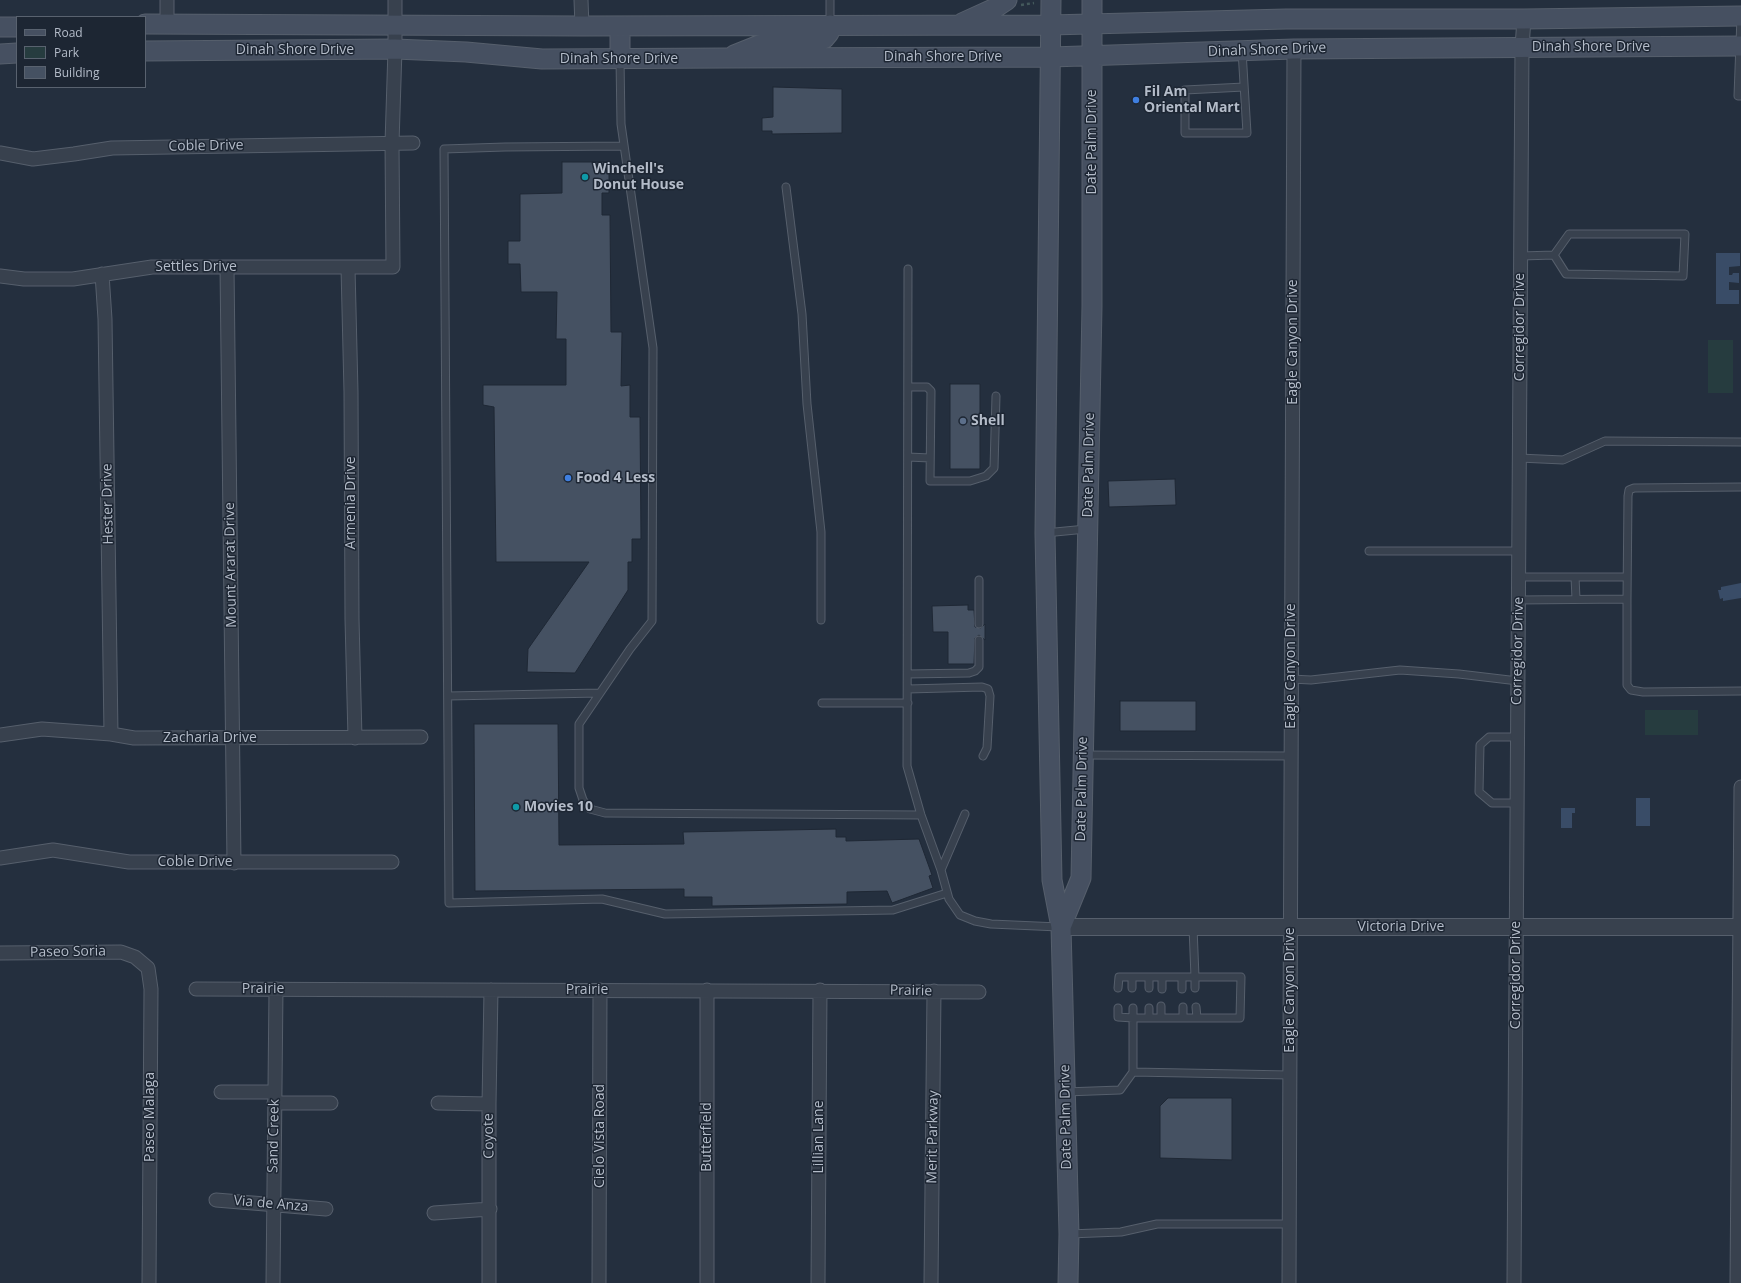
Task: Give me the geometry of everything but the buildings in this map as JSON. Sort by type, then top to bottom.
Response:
[{"type":"main road","name":"Date Palm Drive","points":[[1061,927],[1080,878],[1092,306],[1092,0]]},
{"type":"main road","points":[[955,25],[995,8],[1014,2]]},
{"type":"main road","name":"Date Palm Drive","points":[[1043,2],[1050,25],[1051,57],[1045,534],[1052,880],[1061,927],[1069,1234],[1068,1283]]},
{"type":"main road","name":"Dinah Shore Drive","points":[[146,24],[511,26],[1050,25],[1286,19],[1524,19],[1741,16]]},
{"type":"main road","points":[[726,58],[758,45],[824,39],[829,33],[830,25]]},
{"type":"main road","points":[[0,27],[16,26]]},
{"type":"main road","points":[[396,49],[402,43],[417,37],[485,37],[511,26]]},
{"type":"main road","points":[[620,26],[620,59]]},
{"type":"main road","name":"Dinah Shore Drive","points":[[146,51],[396,49],[466,52],[542,59],[620,59],[1051,57],[1294,49],[1740,46]]},
{"type":"main road","points":[[0,54],[16,53]]},
{"type":"street","points":[[167,0],[167,23]]},
{"type":"street","points":[[392,143],[396,49],[395,0]]},
{"type":"street","points":[[581,0],[582,26]]},
{"type":"street","name":"Corregidor Drive","points":[[1514,1283],[1522,47],[1524,19]]},
{"type":"street","name":"Eagle Canyon Drive","points":[[1288,1283],[1294,49]]},
{"type":"street","name":"Settles Drive","points":[[0,276],[24,279],[73,279],[152,267],[393,268],[392,143]]},
{"type":"street","name":"Coble Drive","points":[[0,153],[33,159],[112,148],[413,143]]},
{"type":"street","name":"Mount Ararat Drive","points":[[227,267],[234,863]]},
{"type":"street","name":"Armenia Drive","points":[[348,268],[351,392],[352,619],[355,738]]},
{"type":"street","name":"Hester Drive","points":[[102,274],[105,318],[111,734]]},
{"type":"street","name":"Zacharia Drive","points":[[0,735],[42,729],[111,734],[134,738],[421,737]]},
{"type":"street","points":[[1738,1280],[1741,787]]},
{"type":"street","name":"Coble Drive","points":[[0,858],[53,850],[129,862],[392,862]]},
{"type":"street","name":"Victoria Drive","points":[[1061,927],[1740,927]]},
{"type":"street","name":"Paseo Soria","points":[[0,953],[121,952],[135,957]]},
{"type":"street","name":"Paseo Malaga","points":[[135,957],[148,968],[151,989],[149,1283]]},
{"type":"street","name":"Prairie","points":[[196,989],[820,990],[979,992]]},
{"type":"street","name":"Sand Creek","points":[[273,1283],[276,989]]},
{"type":"street","name":"Coyote","points":[[489,1283],[489,1104],[491,990]]},
{"type":"street","name":"Cielo Vista Road","points":[[599,1283],[600,990]]},
{"type":"street","name":"Butterfield","points":[[707,990],[707,1283]]},
{"type":"street","name":"Lillian Lane","points":[[818,1283],[820,990]]},
{"type":"street","name":"Merit Parkway","points":[[931,1283],[934,991]]},
{"type":"street","points":[[221,1092],[331,1103]]},
{"type":"street","points":[[438,1103],[489,1104]]},
{"type":"street","name":"Via de Anza","points":[[216,1200],[326,1209]]},
{"type":"street","points":[[434,1213],[490,1209]]},
{"type":"lane","points":[[830,0],[830,25]]},
{"type":"lane","points":[[1741,16],[1738,96],[1741,96]]},
{"type":"lane","points":[[1242,50],[1247,133],[1185,133],[1185,90],[1244,87]]},
{"type":"lane","points":[[620,59],[621,124],[653,348],[652,621],[630,649],[579,724],[579,788],[583,800],[590,809],[605,813],[921,815]]},
{"type":"lane","points":[[624,146],[505,146],[444,149],[450,903],[602,899],[665,914],[893,910],[947,893]]},
{"type":"lane","points":[[786,188],[802,314],[807,404],[821,532],[821,620]]},
{"type":"lane","points":[[1569,234],[1685,234],[1683,276],[1566,274],[1554,255],[1569,234]]},
{"type":"lane","points":[[1521,256],[1554,255]]},
{"type":"lane","points":[[908,269],[908,766],[921,815],[941,870],[947,893],[960,915],[975,921],[991,924],[1061,927]]},
{"type":"lane","points":[[908,387],[927,387],[930,391],[930,481],[970,481],[986,476],[994,468],[996,396]]},
{"type":"lane","points":[[1519,458],[1563,460],[1605,441],[1741,442]]},
{"type":"lane","points":[[908,458],[930,458]]},
{"type":"lane","points":[[1741,487],[1634,488],[1629,490],[1627,577],[1627,685],[1631,690],[1643,692],[1741,691]]},
{"type":"lane","points":[[1045,534],[1088,529]]},
{"type":"lane","points":[[1369,550],[1519,552]]},
{"type":"lane","points":[[1518,577],[1627,577]]},
{"type":"lane","points":[[1575,577],[1576,599]]},
{"type":"lane","points":[[979,580],[979,624]]},
{"type":"lane","points":[[1518,600],[1627,599]]},
{"type":"lane","points":[[908,674],[970,673],[975,671],[979,667],[979,640]]},
{"type":"lane","points":[[1291,679],[1311,680],[1400,670],[1459,674],[1518,681]]},
{"type":"lane","points":[[908,689],[982,687],[988,689],[990,696],[987,748],[983,756]]},
{"type":"lane","points":[[448,696],[599,693]]},
{"type":"lane","points":[[822,702],[908,703]]},
{"type":"lane","points":[[1517,737],[1489,737],[1480,746],[1479,792],[1492,803],[1517,803]]},
{"type":"lane","points":[[1083,755],[1291,756]]},
{"type":"lane","points":[[941,870],[965,814]]},
{"type":"lane","points":[[1193,927],[1195,988]]},
{"type":"lane","points":[[1118,988],[1119,977],[1241,977],[1240,1018],[1118,1017],[1118,1008]]},
{"type":"lane","points":[[1132,977],[1132,988]]},
{"type":"lane","points":[[1149,977],[1149,988]]},
{"type":"lane","points":[[1162,977],[1162,989]]},
{"type":"lane","points":[[1182,977],[1182,988]]},
{"type":"lane","points":[[1161,1006],[1161,1018]]},
{"type":"lane","points":[[1183,1007],[1183,1018]]},
{"type":"lane","points":[[1196,1007],[1197,1018]]},
{"type":"lane","points":[[1066,1092],[1120,1090],[1133,1072],[1133,1008]]},
{"type":"lane","points":[[1148,1008],[1149,1018]]},
{"type":"lane","points":[[1133,1072],[1289,1075]]},
{"type":"lane","points":[[1069,1234],[1121,1232],[1157,1224],[1289,1224]]},
{"type":"path","points":[[1014,2],[1043,2]]},
{"type":"green space","points":[[1708,340],[1733,340],[1733,393],[1708,393]]},
{"type":"green space","points":[[1645,710],[1698,710],[1698,735],[1645,735]]},
{"type":"water","points":[[1716,253],[1740,253],[1740,266],[1729,267],[1729,275],[1739,273],[1739,283],[1729,282],[1729,290],[1739,290],[1739,304],[1716,304]]},
{"type":"water","points":[[1741,583],[1741,598],[1723,601],[1723,598],[1720,599],[1718,590],[1721,590],[1721,587]]},
{"type":"water","points":[[1636,798],[1650,798],[1650,826],[1636,826]]},
{"type":"water","points":[[1561,808],[1575,808],[1575,813],[1572,813],[1572,828],[1561,828]]},
{"type":"place","name":"Fil Am Oriental Mart","points":[[1136,100]]},
{"type":"place","name":"Winchell's Donut House","points":[[585,177]]},
{"type":"place","name":"Shell","points":[[963,421]]},
{"type":"place","name":"Food 4 Less","points":[[568,478]]},
{"type":"place","name":"Movies 10","points":[[516,807]]}]
